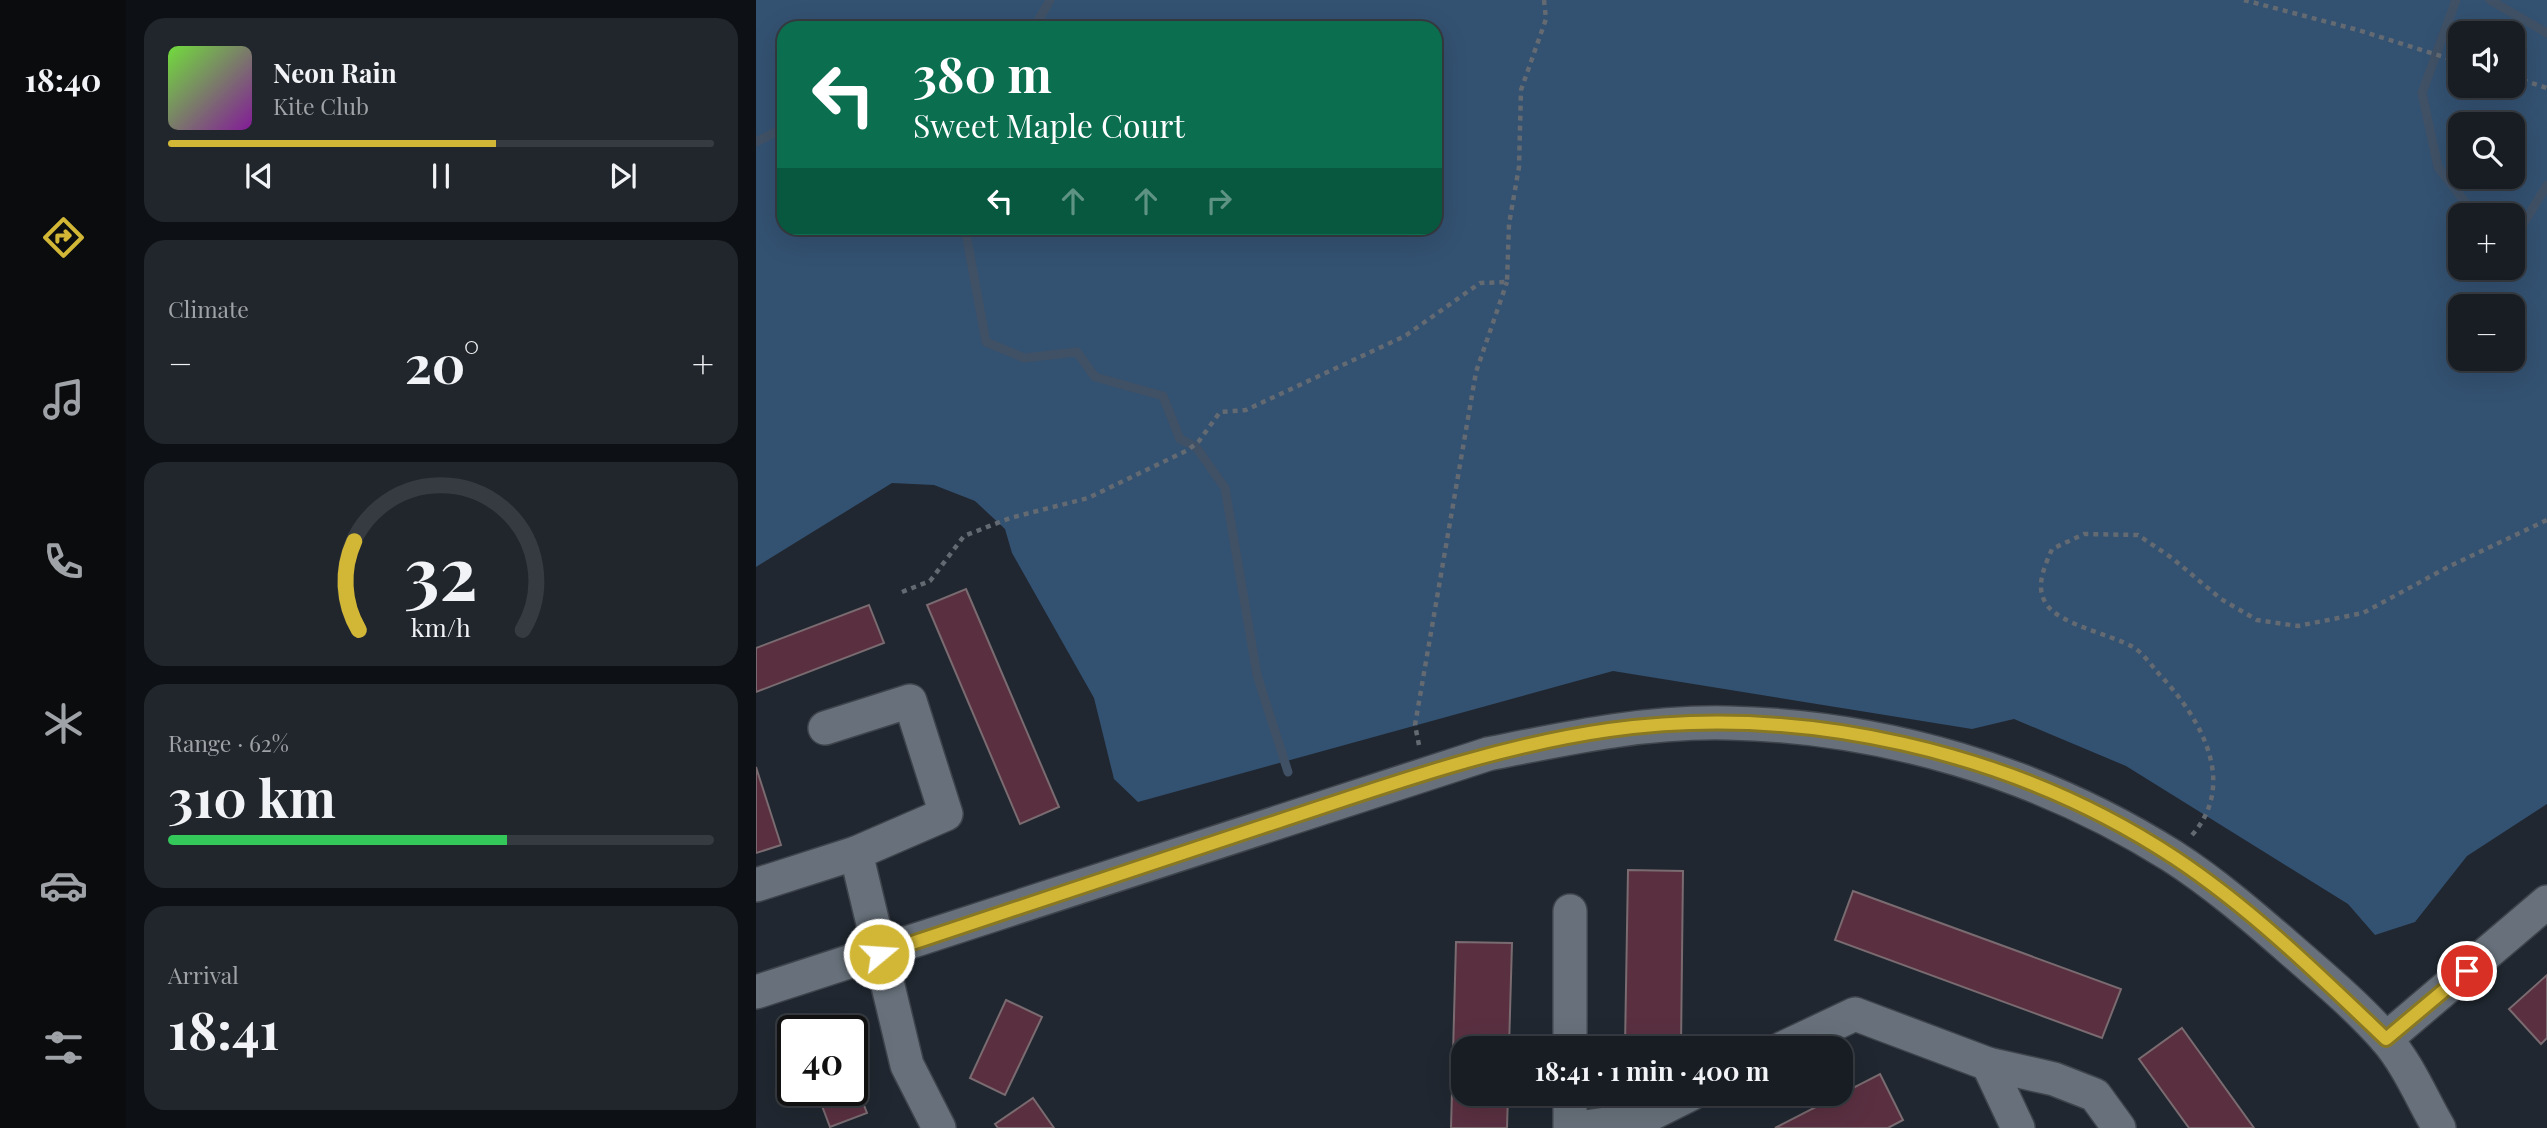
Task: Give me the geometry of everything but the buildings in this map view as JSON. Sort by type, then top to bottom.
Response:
[{"type":"street","points":[[756,886],[856,853],[946,814],[910,701],[825,728]]},
{"type":"street","points":[[756,992],[1488,754],[1608,730],[1728,723],[1800,727],[1890,742],[1954,758],[2023,781],[2090,811],[2174,857],[2244,909],[2386,1039],[2439,1128]]},
{"type":"street","points":[[856,853],[907,1065],[939,1128]]},
{"type":"street","points":[[2386,1039],[2547,902]]},
{"type":"street","points":[[1570,911],[1570,1036]]},
{"type":"street","points":[[1808,1036],[1855,1014],[1988,1065],[2054,1079],[2095,1095],[2119,1128]]},
{"type":"street","points":[[1988,1065],[2018,1128]]},
{"type":"street","points":[[1570,1106],[1570,1128]]},
{"type":"street","points":[[1578,1128],[1642,1119],[1667,1106]]},
{"type":"path","points":[[1425,773],[1415,725],[1476,372],[1507,282],[1509,224],[1520,167],[1521,90],[1546,19],[1544,0]]},
{"type":"path","points":[[2244,0],[2358,30],[2448,58]]},
{"type":"path","points":[[2525,82],[2547,88]]},
{"type":"path","points":[[902,592],[930,581],[964,536],[1010,518],[1088,498],[1188,450],[1199,441],[1220,412],[1246,410],[1405,336],[1480,282],[1507,282]]},
{"type":"path","points":[[2174,857],[2196,831],[2209,809],[2214,779],[2208,750],[2187,704],[2135,649],[2065,620],[2046,604],[2040,577],[2052,549],[2084,534],[2138,535],[2230,604],[2257,620],[2298,626],[2363,613],[2448,567],[2547,520]]},
{"type":"shaded area","points":[[756,0],[2547,0],[2547,804],[2467,856],[2415,922],[2375,935],[2348,904],[2126,766],[2014,719],[1972,729],[1613,671],[1138,802],[1114,779],[1094,698],[1012,553],[1005,529],[975,501],[934,485],[892,483],[756,567]]},
{"type":"waterway","points":[[1038,21],[1050,0]]},
{"type":"waterway","points":[[2456,0],[2422,93],[2438,167],[2466,203]]},
{"type":"waterway","points":[[2490,0],[2547,33]]},
{"type":"waterway","points":[[756,142],[777,132]]},
{"type":"waterway","points":[[2525,221],[2547,185]]},
{"type":"waterway","points":[[966,235],[986,342],[1024,358],[1077,352],[1095,377],[1163,396],[1180,439],[1196,447],[1225,488],[1257,675],[1288,772]]},
{"type":"route","points":[[879,954],[1488,754],[1608,730],[1670,724],[1728,723],[1800,727],[1878,739],[1954,758],[2023,781],[2090,811],[2158,847],[2223,892],[2307,963],[2386,1039],[2467,971]]}]
